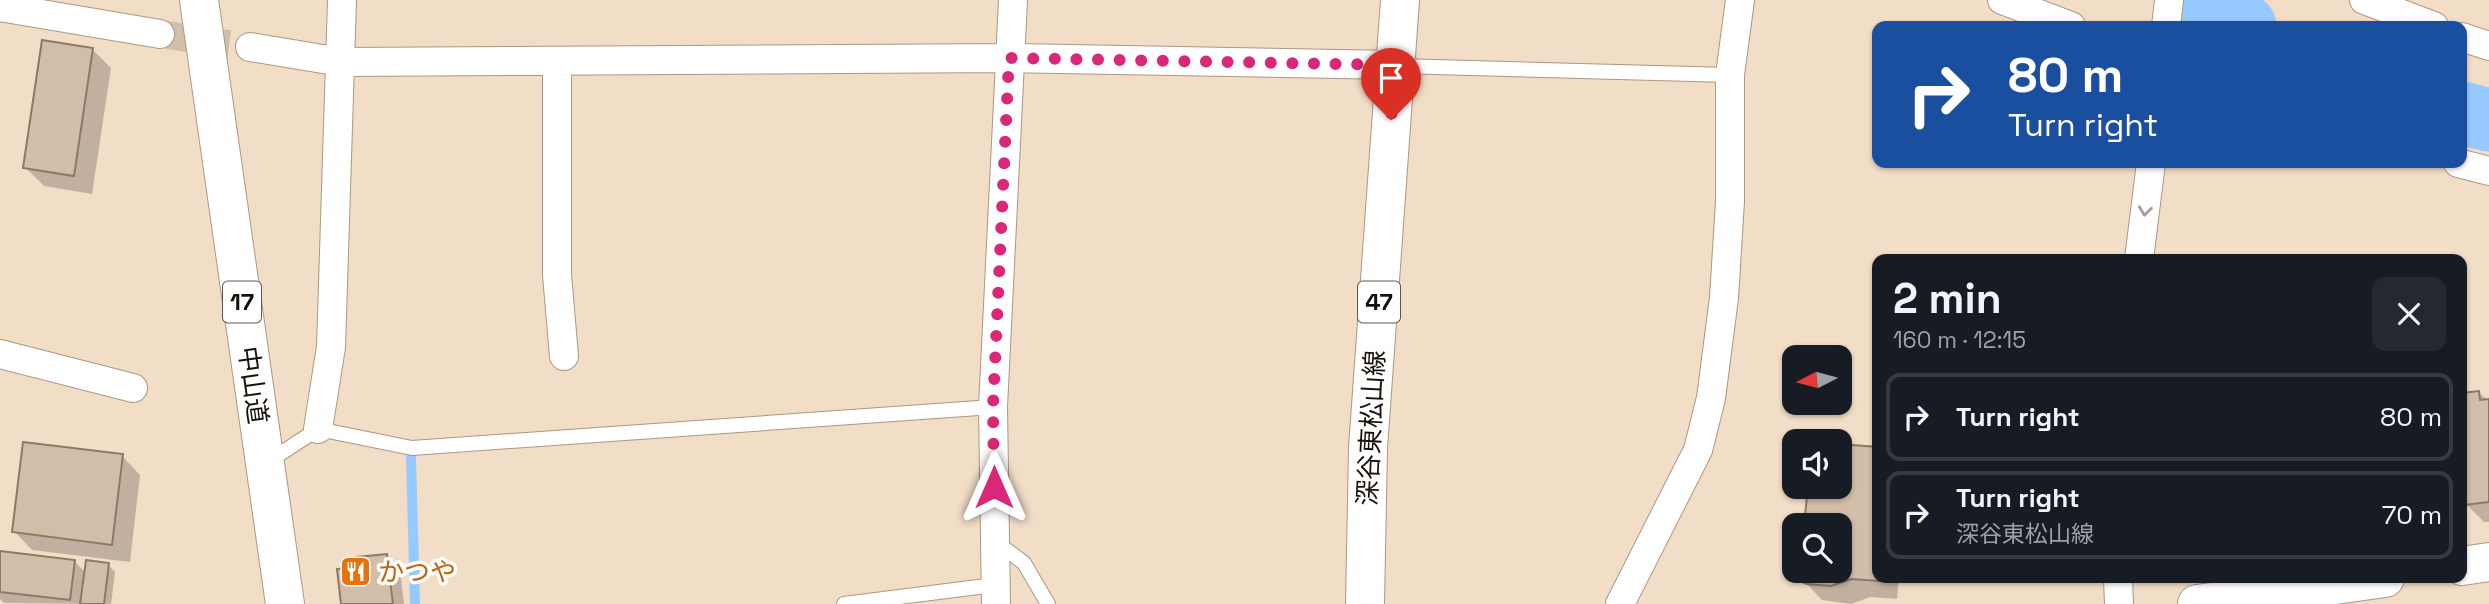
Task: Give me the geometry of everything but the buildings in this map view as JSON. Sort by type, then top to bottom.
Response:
[{"type":"main road","name":"中山道","points":[[199,0],[285,604]]},
{"type":"main road","name":"深谷東松山線","points":[[1364,604],[1368,448],[1400,0]]},
{"type":"main road","points":[[2467,565],[2489,562]]},
{"type":"main road","points":[[2197,604],[2357,585]]},
{"type":"street","points":[[318,429],[331,347],[342,0]]},
{"type":"street","points":[[995,594],[993,407],[1013,0]]},
{"type":"street","points":[[1620,604],[1698,450],[1706,423],[1724,299],[1730,201],[1730,75],[1741,0]]},
{"type":"street","points":[[2002,0],[2058,21]]},
{"type":"street","points":[[2167,21],[2169,0]]},
{"type":"street","points":[[2364,0],[2421,21]]},
{"type":"street","points":[[0,7],[160,34]]},
{"type":"street","points":[[2467,39],[2489,46]]},
{"type":"street","points":[[250,47],[341,62],[1009,58],[1395,65]]},
{"type":"street","points":[[557,61],[557,275],[564,356]]},
{"type":"street","points":[[2467,165],[2489,171]]},
{"type":"street","points":[[2140,254],[2150,168]]},
{"type":"street","points":[[0,354],[133,388]]},
{"type":"street","points":[[2118,583],[2119,604]]},
{"type":"lane","points":[[1395,65],[1730,75]]},
{"type":"lane","points":[[264,465],[318,429],[412,448],[993,407]]},
{"type":"lane","points":[[994,540],[1024,563],[1048,604]]},
{"type":"lane","points":[[844,604],[995,594]]},
{"type":"waterway","points":[[2189,0],[2234,21]]},
{"type":"waterway","points":[[2467,114],[2489,120]]},
{"type":"waterway","points":[[411,458],[415,604]]},
{"type":"tunnel","points":[[160,34],[250,47]]},
{"type":"place","name":"かつや","points":[[355,572]]},
{"type":"route","points":[[994,487],[993,407],[1009,58],[1395,65],[1391,120]]}]
